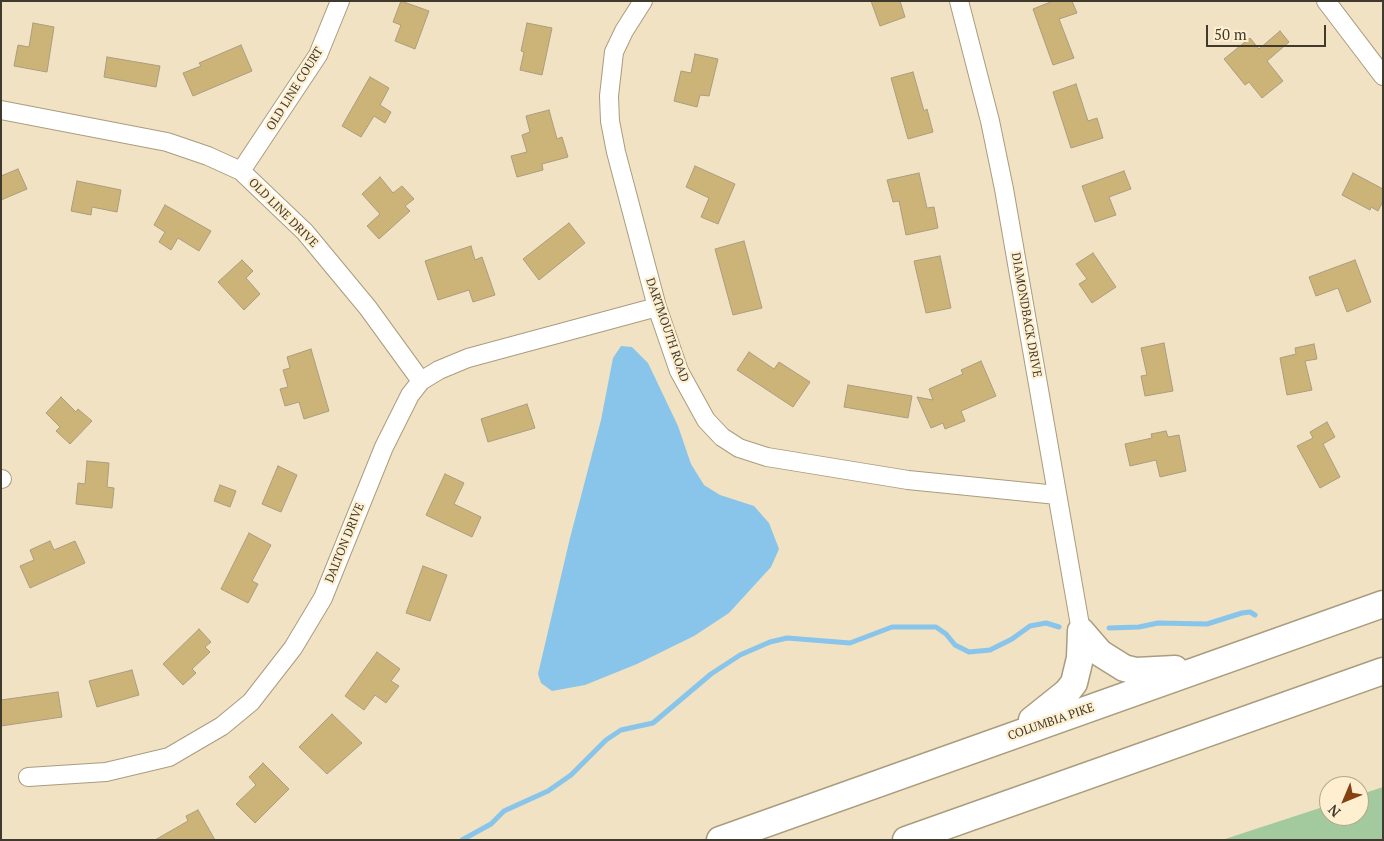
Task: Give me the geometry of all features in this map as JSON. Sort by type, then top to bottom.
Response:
[{"type":"highway","name":"COLUMBIA PIKE","points":[[720,840],[1383,604]]},
{"type":"highway","points":[[1081,631],[1100,653],[1124,668],[1136,671],[1206,668]]},
{"type":"highway","points":[[1010,736],[1067,692],[1077,673],[1081,631]]},
{"type":"highway","points":[[906,840],[1383,671]]},
{"type":"street","name":"OLD LINE COURT","points":[[241,171],[318,55],[340,1]]},
{"type":"street","name":"DARTMOUTH ROAD","points":[[643,1],[624,31],[614,52],[609,96],[616,152],[657,307],[679,371],[706,420],[722,438],[739,448],[767,457],[880,476],[1057,495]]},
{"type":"street","name":"DIAMONDBACK DRIVE","points":[[960,1],[998,160],[1081,631]]},
{"type":"street","points":[[1326,1],[1383,76]]},
{"type":"street","name":"OLD LINE DRIVE","points":[[1,110],[168,142],[208,156],[241,171],[305,232],[368,308],[421,381]]},
{"type":"street","name":"DALTON DRIVE","points":[[28,777],[106,772],[168,757],[222,726],[251,702],[273,676],[316,611],[388,439],[410,395],[421,381],[439,370],[468,358],[657,307]]},
{"type":"green space","points":[[1383,787],[1383,840],[1222,840],[1319,808],[1319,826],[1369,826],[1369,792]]},
{"type":"water","points":[[621,346],[632,347],[648,363],[678,426],[691,464],[704,485],[720,495],[754,506],[769,523],[779,549],[771,567],[729,613],[694,636],[637,664],[585,685],[552,691],[541,683],[538,674],[570,538],[601,420],[613,358]]},
{"type":"building","points":[[401,1],[429,11],[415,49],[395,41],[401,25],[393,22]]},
{"type":"building","points":[[871,1],[900,1],[905,17],[880,26]]},
{"type":"building","points":[[1053,1],[1072,1],[1077,13],[1059,19],[1074,58],[1053,65],[1033,9]]},
{"type":"building","points":[[33,23],[54,27],[47,72],[14,66],[18,45],[29,47]]},
{"type":"building","points":[[527,23],[552,28],[542,75],[520,70],[524,52],[521,51]]},
{"type":"building","points":[[1280,31],[1289,42],[1267,61],[1283,81],[1262,98],[1249,82],[1245,85],[1224,59],[1250,38],[1259,49]]},
{"type":"building","points":[[241,45],[252,71],[193,96],[183,73],[201,66],[199,63]]},
{"type":"building","points":[[695,54],[718,59],[709,96],[700,95],[697,107],[674,101],[681,71],[691,73]]},
{"type":"building","points":[[107,57],[160,66],[156,87],[104,77]]},
{"type":"building","points":[[913,72],[924,111],[927,109],[933,132],[908,139],[891,78]]},
{"type":"building","points":[[370,77],[389,88],[380,105],[391,112],[385,123],[374,116],[361,137],[342,126]]},
{"type":"building","points":[[1076,84],[1088,121],[1097,118],[1103,138],[1071,148],[1053,92]]},
{"type":"building","points":[[549,110],[557,139],[562,137],[568,157],[542,164],[543,170],[517,177],[511,156],[527,152],[522,135],[530,132],[526,116]]},
{"type":"building","points":[[695,166],[735,184],[718,224],[701,217],[709,198],[686,187]]},
{"type":"building","points":[[18,169],[27,189],[1,200],[1,176]]},
{"type":"building","points":[[1124,171],[1131,189],[1109,197],[1116,215],[1095,222],[1082,186]]},
{"type":"building","points":[[919,173],[927,208],[934,207],[938,228],[906,235],[899,201],[893,202],[887,180]]},
{"type":"building","points":[[1353,173],[1383,189],[1383,201],[1378,211],[1371,207],[1370,210],[1342,195]]},
{"type":"building","points":[[380,177],[393,193],[402,186],[414,199],[405,206],[410,211],[379,239],[367,226],[380,214],[362,194]]},
{"type":"building","points":[[77,181],[121,190],[117,212],[92,207],[91,215],[71,211]]},
{"type":"building","points":[[165,205],[211,231],[199,251],[178,238],[171,250],[159,242],[165,232],[154,225]]},
{"type":"building","points":[[569,223],[585,243],[539,280],[523,259]]},
{"type":"building","points":[[744,241],[762,308],[733,315],[715,249]]},
{"type":"building","points":[[471,246],[475,260],[482,257],[495,295],[473,302],[469,290],[438,300],[425,261]]},
{"type":"building","points":[[1093,253],[1116,287],[1092,303],[1079,284],[1087,279],[1076,264]]},
{"type":"building","points":[[940,256],[951,308],[926,313],[914,261]]},
{"type":"building","points":[[242,260],[253,271],[246,278],[260,294],[244,310],[218,282]]},
{"type":"building","points":[[1355,260],[1371,302],[1347,312],[1338,288],[1316,296],[1309,277]]},
{"type":"building","points":[[1164,343],[1173,391],[1145,396],[1141,376],[1147,375],[1141,348]]},
{"type":"building","points":[[1314,344],[1317,359],[1305,361],[1312,390],[1287,395],[1280,358],[1296,354],[1295,348]]},
{"type":"building","points":[[311,349],[329,411],[304,419],[299,402],[285,406],[280,389],[288,387],[283,370],[290,368],[287,357]]},
{"type":"building","points":[[749,352],[774,369],[779,362],[810,382],[793,407],[737,370]]},
{"type":"building","points":[[981,361],[996,396],[961,411],[965,421],[945,429],[943,423],[931,428],[917,397],[933,400],[929,389],[963,374],[961,370]]},
{"type":"building","points":[[848,385],[912,396],[908,418],[844,407]]},
{"type":"building","points":[[61,397],[76,412],[78,409],[92,421],[70,444],[56,431],[60,427],[46,413]]},
{"type":"building","points":[[527,404],[535,428],[488,442],[481,419]]},
{"type":"building","points":[[1327,422],[1335,437],[1323,444],[1340,477],[1320,488],[1297,446],[1313,438],[1310,432]]},
{"type":"building","points":[[1166,431],[1168,437],[1179,435],[1186,471],[1160,477],[1156,460],[1130,466],[1125,444],[1152,438],[1151,434]]},
{"type":"building","points":[[87,461],[109,463],[107,487],[114,488],[112,508],[76,504],[78,483],[85,484]]},
{"type":"building","points":[[278,466],[297,475],[281,512],[262,504]]},
{"type":"building","points":[[445,474],[464,483],[454,504],[481,517],[472,537],[426,515]]},
{"type":"building","points":[[220,485],[236,491],[230,507],[214,501]]},
{"type":"building","points":[[249,533],[271,545],[252,581],[258,584],[248,603],[221,589]]},
{"type":"building","points":[[50,541],[54,550],[75,541],[85,563],[30,588],[20,566],[34,560],[30,550]]},
{"type":"building","points":[[423,566],[447,575],[430,621],[406,613]]},
{"type":"building","points":[[199,629],[211,642],[205,647],[210,652],[192,669],[196,673],[183,685],[163,664]]},
{"type":"building","points":[[377,652],[400,669],[391,681],[399,686],[386,703],[375,695],[364,710],[345,696]]},
{"type":"building","points":[[132,670],[139,695],[97,707],[89,681]]},
{"type":"building","points":[[58,692],[62,717],[1,726],[1,700]]},
{"type":"building","points":[[332,714],[362,743],[327,774],[299,747]]},
{"type":"building","points":[[263,763],[289,789],[255,823],[236,804],[256,785],[249,777]]},
{"type":"building","points":[[198,810],[215,840],[155,840],[188,821],[186,816]]},
{"type":"waterway","points":[[1109,628],[1139,627],[1158,623],[1207,624],[1242,613],[1250,612],[1255,615]]},
{"type":"waterway","points":[[462,840],[491,824],[504,811],[548,791],[571,775],[606,740],[621,730],[653,723],[711,674],[740,655],[770,642],[787,638],[850,643],[892,627],[936,627],[946,634],[955,645],[969,652],[990,650],[1012,639],[1030,626],[1046,623],[1059,627]]}]
